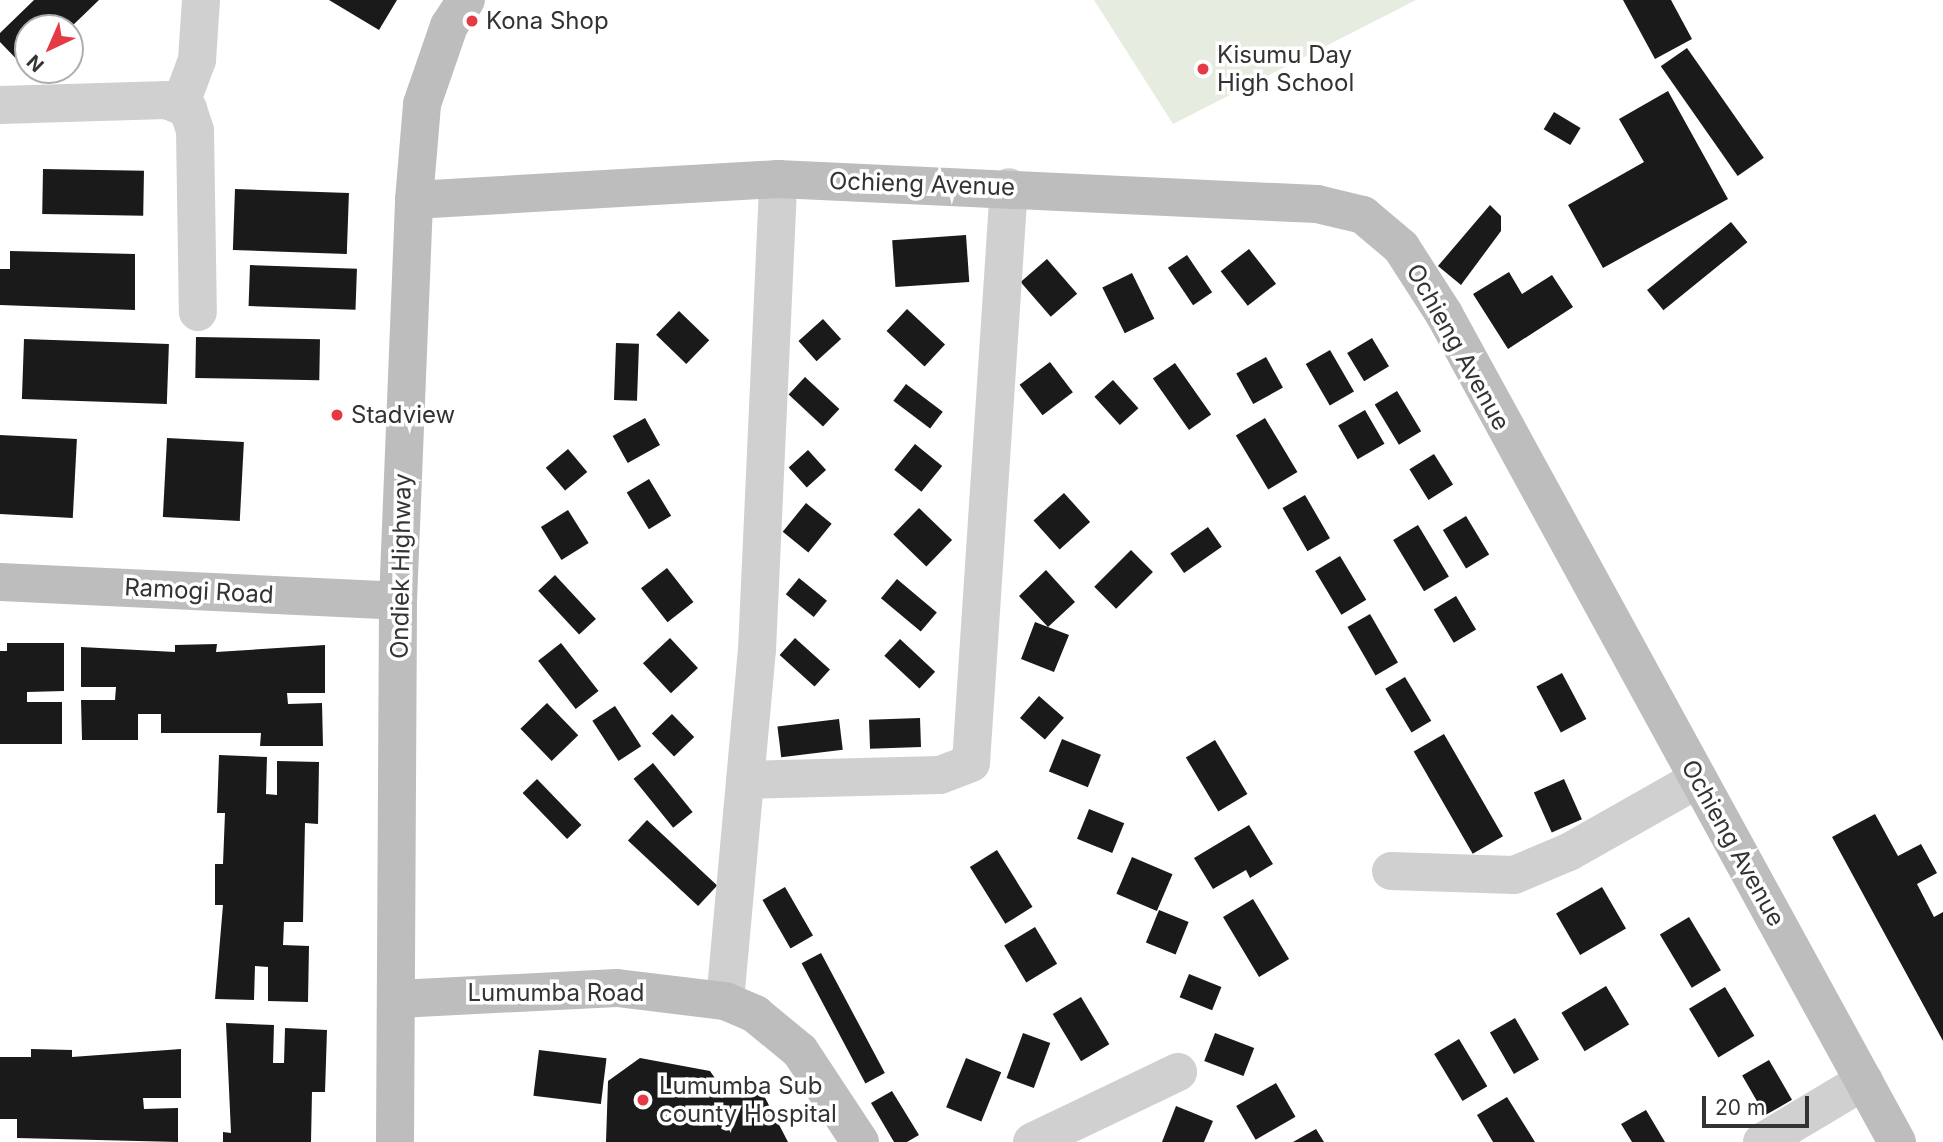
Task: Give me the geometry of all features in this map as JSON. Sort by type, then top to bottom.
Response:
[{"type":"street","points":[[198,312],[195,130],[181,103],[197,60],[201,0]]},
{"type":"street","name":"Ondiek Highway","points":[[395,1142],[398,601],[414,200],[422,104],[449,26],[466,0]]},
{"type":"street","points":[[0,105],[181,103]]},
{"type":"street","points":[[725,1001],[757,650],[778,179]]},
{"type":"street","name":"Ochieng Avenue","points":[[414,200],[778,179],[1009,187],[1317,204],[1363,215],[1385,230],[1444,314],[1897,1142]]},
{"type":"street","points":[[745,780],[940,775],[971,763],[1009,187]]},
{"type":"street","name":"Ramogi Road","points":[[0,582],[398,601]]},
{"type":"street","points":[[1391,871],[1514,875],[1569,852],[1698,779]]},
{"type":"street","name":"Lumumba Road","points":[[397,999],[617,988],[725,1001],[755,1014],[800,1051],[860,1142]]},
{"type":"street","points":[[1032,1142],[1178,1072]]},
{"type":"street","points":[[1762,1142],[1864,1081]]},
{"type":"shaded area","points":[[1094,0],[1416,0],[1173,124]]},
{"type":"building","points":[[34,0],[99,0],[84,14],[20,14]]},
{"type":"building","points":[[329,0],[397,0],[379,30]]},
{"type":"building","points":[[1623,0],[1671,0],[1692,39],[1655,59]]},
{"type":"building","points":[[14,19],[14,57],[0,42],[0,33]]},
{"type":"building","points":[[1687,48],[1764,158],[1738,176],[1661,66]]},
{"type":"building","points":[[1668,91],[1728,199],[1603,268],[1568,205],[1644,162],[1619,119]]},
{"type":"building","points":[[1554,112],[1581,128],[1570,145],[1544,129]]},
{"type":"building","points":[[43,169],[144,171],[143,216],[42,214]]},
{"type":"building","points":[[235,189],[349,193],[347,254],[233,250]]},
{"type":"building","points":[[1490,205],[1501,216],[1501,231],[1461,285],[1438,266]]},
{"type":"building","points":[[1731,222],[1747,242],[1663,310],[1647,290]]},
{"type":"building","points":[[966,235],[969,282],[895,287],[892,240]]},
{"type":"building","points":[[1249,249],[1276,284],[1248,306],[1221,271]]},
{"type":"building","points":[[10,251],[135,254],[135,310],[0,305],[0,269],[10,269]]},
{"type":"building","points":[[1187,255],[1212,292],[1193,305],[1168,268]]},
{"type":"building","points":[[1047,259],[1077,294],[1051,317],[1021,282]]},
{"type":"building","points":[[250,265],[357,269],[356,310],[249,306]]},
{"type":"building","points":[[1509,272],[1522,294],[1552,275],[1573,307],[1508,349],[1473,294]]},
{"type":"building","points":[[1132,273],[1154,319],[1125,333],[1102,287]]},
{"type":"building","points":[[907,309],[945,344],[925,366],[887,331]]},
{"type":"building","points":[[679,311],[709,340],[686,364],[656,335]]},
{"type":"building","points":[[823,319],[841,339],[817,361],[798,341]]},
{"type":"building","points":[[196,337],[320,339],[319,380],[195,378]]},
{"type":"building","points":[[1372,338],[1389,366],[1364,381],[1347,353]]},
{"type":"building","points":[[24,339],[169,344],[167,404],[22,399]]},
{"type":"building","points":[[616,343],[639,344],[637,401],[614,400]]},
{"type":"building","points":[[1330,350],[1354,392],[1330,406],[1306,364]]},
{"type":"building","points":[[1266,357],[1283,388],[1253,404],[1236,373]]},
{"type":"building","points":[[1050,362],[1073,392],[1043,415],[1020,385]]},
{"type":"building","points":[[1175,363],[1211,415],[1189,430],[1153,378]]},
{"type":"building","points":[[805,377],[839,409],[823,427],[789,395]]},
{"type":"building","points":[[1113,380],[1138,408],[1120,425],[1094,397]]},
{"type":"building","points":[[906,384],[943,412],[930,428],[893,401]]},
{"type":"building","points":[[1397,391],[1421,431],[1399,445],[1375,404]]},
{"type":"building","points":[[1365,410],[1384,444],[1358,459],[1338,426]]},
{"type":"building","points":[[645,418],[660,445],[628,463],[613,436]]},
{"type":"building","points":[[1265,418],[1297,472],[1268,490],[1236,436]]},
{"type":"building","points":[[0,435],[77,439],[73,518],[0,514]]},
{"type":"building","points":[[167,438],[244,442],[240,521],[163,517]]},
{"type":"building","points":[[915,444],[942,466],[921,492],[894,470]]},
{"type":"building","points":[[568,449],[587,472],[565,491],[546,468]]},
{"type":"building","points":[[808,450],[826,470],[807,487],[789,467]]},
{"type":"building","points":[[1434,454],[1453,485],[1428,500],[1409,469]]},
{"type":"building","points":[[649,479],[671,516],[649,529],[627,492]]},
{"type":"building","points":[[1064,493],[1090,522],[1060,549],[1034,520]]},
{"type":"building","points":[[1305,495],[1330,538],[1307,551],[1282,508]]},
{"type":"building","points":[[806,503],[832,524],[808,553],[783,532]]},
{"type":"building","points":[[919,508],[952,540],[926,567],[893,535]]},
{"type":"building","points":[[568,510],[589,543],[562,560],[541,527]]},
{"type":"building","points":[[1466,516],[1489,555],[1466,568],[1443,530]]},
{"type":"building","points":[[1418,525],[1449,576],[1424,591],[1393,540]]},
{"type":"building","points":[[1208,527],[1222,547],[1184,573],[1170,553]]},
{"type":"building","points":[[1131,550],[1153,572],[1116,609],[1094,587]]},
{"type":"building","points":[[1340,556],[1366,600],[1341,615],[1315,571]]},
{"type":"building","points":[[667,568],[693,602],[667,622],[641,588]]},
{"type":"building","points":[[1046,570],[1075,602],[1048,627],[1019,596]]},
{"type":"building","points":[[555,575],[596,619],[579,635],[538,591]]},
{"type":"building","points":[[799,578],[827,601],[814,617],[786,594]]},
{"type":"building","points":[[897,579],[937,612],[921,632],[881,598]]},
{"type":"building","points":[[1456,596],[1476,629],[1454,643],[1434,609]]},
{"type":"building","points":[[1370,614],[1398,662],[1375,675],[1347,627]]},
{"type":"building","points":[[1035,622],[1069,635],[1054,672],[1021,659]]},
{"type":"building","points":[[670,638],[698,668],[671,693],[643,663]]},
{"type":"building","points":[[795,638],[830,669],[815,687],[780,655]]},
{"type":"building","points":[[900,639],[935,672],[919,689],[884,656]]},
{"type":"building","points":[[7,643],[64,643],[64,691],[27,692],[27,702],[62,702],[62,744],[0,744],[0,651],[7,651]]},
{"type":"building","points":[[561,643],[599,691],[576,709],[538,661]]},
{"type":"building","points":[[217,644],[216,652],[325,645],[325,693],[287,693],[288,704],[322,703],[323,746],[260,746],[261,733],[161,733],[161,714],[138,714],[138,740],[82,740],[81,700],[115,700],[116,687],[81,687],[81,647],[175,652],[175,645]]},
{"type":"building","points":[[1562,673],[1586,719],[1561,733],[1536,687]]},
{"type":"building","points":[[1405,677],[1431,721],[1412,733],[1385,689]]},
{"type":"building","points":[[1039,696],[1064,718],[1045,740],[1020,718]]},
{"type":"building","points":[[547,703],[578,735],[552,761],[520,729]]},
{"type":"building","points":[[615,706],[641,746],[618,761],[592,721]]},
{"type":"building","points":[[672,714],[694,737],[674,756],[652,733]]},
{"type":"building","points":[[920,718],[921,747],[870,749],[869,720]]},
{"type":"building","points":[[839,719],[843,750],[781,757],[777,727]]},
{"type":"building","points":[[1444,734],[1503,836],[1473,854],[1414,752]]},
{"type":"building","points":[[1062,739],[1101,755],[1088,787],[1049,771]]},
{"type":"building","points":[[1215,740],[1247,794],[1218,812],[1186,758]]},
{"type":"building","points":[[219,755],[267,757],[266,794],[277,795],[277,761],[319,762],[318,824],[305,823],[303,922],[284,922],[283,945],[309,946],[308,1002],[268,1001],[268,967],[255,966],[254,1000],[215,999],[223,905],[215,905],[215,864],[223,864],[225,813],[217,813]]},
{"type":"building","points":[[653,763],[693,812],[673,828],[634,779]]},
{"type":"building","points":[[537,779],[581,825],[567,839],[523,793]]},
{"type":"building","points":[[1564,779],[1582,819],[1552,833],[1534,792]]},
{"type":"building","points":[[1089,809],[1124,823],[1112,853],[1077,839]]},
{"type":"building","points":[[1875,814],[1898,856],[1921,844],[1937,873],[1917,884],[1934,917],[1943,912],[1943,1041],[1832,837]]},
{"type":"building","points":[[647,820],[717,885],[698,906],[628,840]]},
{"type":"building","points":[[1249,825],[1273,864],[1250,878],[1246,870],[1213,889],[1194,858]]},
{"type":"building","points":[[997,850],[1033,907],[1005,924],[970,867]]},
{"type":"building","points":[[1132,857],[1173,874],[1157,911],[1116,894]]},
{"type":"building","points":[[785,887],[813,935],[790,948],[762,900]]},
{"type":"building","points":[[1602,887],[1626,929],[1580,955],[1556,913]]},
{"type":"building","points":[[1253,899],[1289,959],[1259,977],[1223,917]]},
{"type":"building","points":[[1159,910],[1189,922],[1176,954],[1146,942]]},
{"type":"building","points":[[1689,917],[1721,970],[1692,988],[1660,935]]},
{"type":"building","points":[[1035,927],[1057,964],[1026,982],[1004,946]]},
{"type":"building","points":[[821,953],[885,1073],[865,1083],[802,963]]},
{"type":"building","points":[[1189,974],[1221,987],[1212,1010],[1180,997]]},
{"type":"building","points":[[1606,986],[1629,1025],[1585,1051],[1561,1013]]},
{"type":"building","points":[[1725,987],[1754,1036],[1718,1057],[1689,1009]]},
{"type":"building","points":[[1081,997],[1109,1044],[1081,1061],[1053,1014]]},
{"type":"building","points":[[1515,1018],[1539,1060],[1514,1074],[1490,1032]]},
{"type":"building","points":[[226,1023],[274,1025],[273,1063],[284,1063],[285,1028],[327,1030],[325,1092],[312,1092],[311,1142],[223,1142],[223,1132],[231,1133]]},
{"type":"building","points":[[1023,1033],[1050,1043],[1034,1088],[1007,1078]]},
{"type":"building","points":[[1215,1033],[1254,1048],[1243,1076],[1204,1061]]},
{"type":"building","points":[[1459,1039],[1487,1086],[1462,1101],[1434,1054]]},
{"type":"building","points":[[31,1049],[72,1050],[72,1057],[181,1049],[181,1098],[143,1098],[144,1109],[178,1108],[178,1142],[17,1138],[17,1119],[0,1119],[0,1057],[31,1057]]},
{"type":"building","points":[[539,1050],[606,1058],[601,1104],[533,1096]]},
{"type":"building","points":[[640,1058],[710,1071],[728,1097],[760,1088],[788,1142],[606,1142],[608,1081]]},
{"type":"building","points":[[966,1058],[1001,1072],[981,1121],[946,1107]]},
{"type":"building","points":[[1769,1060],[1792,1100],[1765,1115],[1742,1076]]},
{"type":"building","points":[[1276,1083],[1296,1117],[1256,1140],[1236,1106]]},
{"type":"building","points":[[892,1091],[919,1135],[907,1142],[894,1142],[871,1103]]},
{"type":"building","points":[[1507,1097],[1535,1142],[1493,1142],[1477,1115]]},
{"type":"building","points":[[1176,1106],[1213,1121],[1204,1142],[1162,1142]]},
{"type":"building","points":[[1646,1110],[1665,1142],[1632,1142],[1621,1124]]},
{"type":"building","points":[[1316,1129],[1324,1142],[1293,1142]]},
{"type":"place","name":"Kona Shop","points":[[472,21]]},
{"type":"place","name":"Kisumu Day High School","points":[[1203,69]]},
{"type":"place","name":"Stadview","points":[[337,415]]},
{"type":"place","name":"Lumumba Sub county Hospital","points":[[643,1100]]}]
